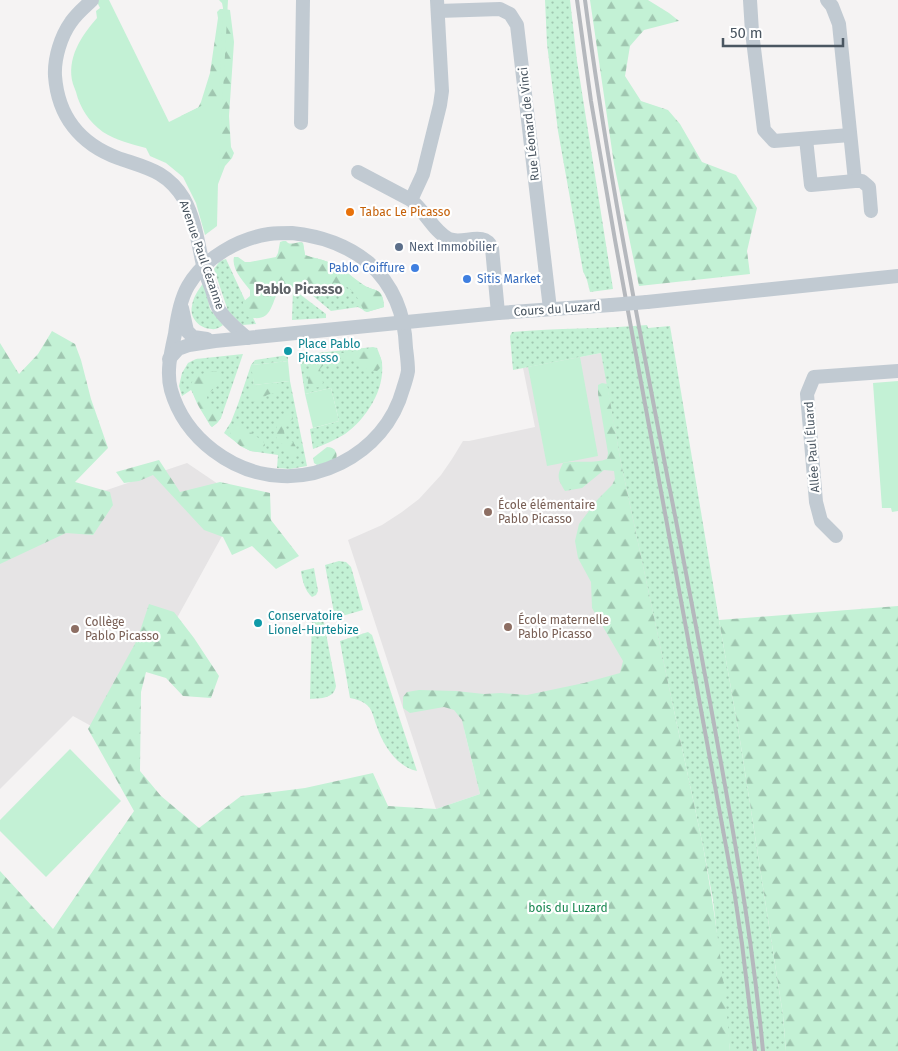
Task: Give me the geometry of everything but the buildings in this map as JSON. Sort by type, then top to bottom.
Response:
[{"type":"street","name":"Avenue Paul Cézanne","points":[[92,0],[72,20],[66,30],[56,59],[55,71],[58,95],[62,105],[73,127],[88,142],[102,151],[156,172],[171,182],[184,200],[192,220],[203,267],[219,310],[247,338]]},
{"type":"street","points":[[301,123],[303,0]]},
{"type":"street","points":[[750,0],[764,130],[774,141],[850,134]]},
{"type":"street","points":[[827,0],[832,6],[838,24],[855,181]]},
{"type":"street","name":"Rue Léonard de Vinci","points":[[411,200],[423,174],[440,105],[442,90],[437,5],[500,9],[510,14],[517,25],[550,309]]},
{"type":"street","points":[[806,139],[811,185],[862,182],[869,187],[871,211]]},
{"type":"street","points":[[358,172],[418,205],[442,235],[452,240],[481,239],[490,243],[498,313]]},
{"type":"street","points":[[292,232],[313,235],[352,251],[369,264],[383,279],[395,297],[400,309],[406,340],[408,371],[400,400],[392,417],[381,432],[366,447],[350,459],[332,468],[303,475],[283,476],[262,474],[249,470],[224,458],[207,445],[187,422],[178,406],[171,389],[169,359],[181,304],[188,286],[203,267],[225,250],[246,240],[269,234],[292,232]]},
{"type":"street","name":"Cours du Luzard","points":[[169,359],[178,349],[189,345],[215,341],[498,313],[611,306],[898,276]]},
{"type":"street","name":"Cours du Luzard","points":[[181,304],[187,331],[193,337],[215,341]]},
{"type":"street","name":"Allée Paul Éluard","points":[[836,536],[822,521],[816,502],[808,394],[814,377],[898,371]]},
{"type":"shaded area","points":[[601,353],[672,700],[464,729],[480,794],[436,809],[348,540],[382,525],[419,499],[441,475],[463,441],[535,427],[523,368]]},
{"type":"shaded area","name":"Collège Pablo Picasso","points":[[187,463],[221,486],[244,496],[177,618],[93,727],[73,716],[0,789],[0,526]]},
{"type":"green space","points":[[96,0],[109,0],[169,122],[219,97],[223,8],[219,0],[228,0],[217,226],[205,235],[196,203],[183,177],[166,163],[150,156],[146,148],[118,140],[103,132],[89,119],[80,104],[71,75],[73,57],[76,48],[97,18],[96,11],[100,8]]},
{"type":"green space","points":[[545,0],[570,0],[577,61],[613,289],[590,292],[583,271],[558,131],[547,44]]},
{"type":"green space","points":[[590,0],[648,0],[679,21],[644,30],[630,46],[625,76],[641,101],[668,110],[680,124],[702,162],[736,175],[757,208],[747,251],[750,274],[639,286],[614,164]]},
{"type":"green space","points":[[220,9],[230,10],[234,42],[229,116],[231,147],[234,153],[225,166],[215,192],[181,116],[198,108],[201,102],[210,73],[218,18],[217,12]]},
{"type":"green space","points":[[280,242],[303,243],[305,255],[333,264],[366,287],[380,292],[384,307],[367,312],[364,311],[356,295],[350,289],[338,283],[332,283],[318,291],[285,290],[276,296],[265,316],[260,318],[248,317],[244,312],[243,302],[250,296],[250,290],[236,271],[234,257],[250,262],[276,257]]},
{"type":"green space","points":[[296,243],[303,243],[305,255],[333,264],[366,287],[380,292],[384,307],[367,312],[358,307],[331,311],[294,280]]},
{"type":"green space","points":[[226,259],[256,324],[242,325],[228,311],[214,269],[220,261]]},
{"type":"green space","points":[[204,282],[210,309],[223,325],[215,329],[203,327],[196,322],[192,315],[194,299]]},
{"type":"green space","points":[[293,289],[326,314],[326,318],[292,320]]},
{"type":"green space","points":[[647,325],[648,328],[670,326],[740,740],[783,1015],[786,1051],[730,1051],[713,900],[621,463],[601,353],[513,370],[510,336],[512,332]]},
{"type":"green space","points":[[52,331],[75,344],[108,448],[75,482],[110,492],[113,505],[93,535],[66,533],[0,564],[0,343],[19,374],[38,354]]},
{"type":"green space","points":[[377,348],[380,356],[382,373],[377,393],[367,412],[345,434],[313,449],[310,429],[339,421],[331,388],[305,394],[299,355]]},
{"type":"green space","points":[[371,350],[379,355],[381,360],[382,366],[377,371],[368,370],[356,361],[327,361],[320,369],[323,383],[320,387],[311,388],[308,385],[312,358],[314,356]]},
{"type":"green space","points":[[243,354],[221,418],[212,427],[191,390],[182,396],[179,386],[182,373],[188,363],[196,359]]},
{"type":"green space","points":[[288,355],[288,361],[252,365],[254,385],[290,381],[307,466],[290,469],[277,468],[278,455],[250,451],[224,433],[231,422],[251,365],[255,360]]},
{"type":"green space","points":[[580,357],[598,456],[547,466],[528,367]]},
{"type":"green space","points":[[288,361],[290,381],[254,385],[251,365]]},
{"type":"green space","points":[[220,371],[222,382],[207,397],[208,404],[221,418],[212,427],[197,403],[192,390],[192,384],[197,376]]},
{"type":"green space","points":[[898,381],[898,511],[892,512],[891,508],[882,508],[873,383]]},
{"type":"green space","name":"bois du Luzard","points":[[602,383],[607,384],[621,463],[703,846],[719,948],[730,1051],[0,1051],[0,871],[53,929],[134,811],[88,729],[137,640],[149,604],[174,612],[219,676],[211,698],[183,696],[166,678],[146,672],[141,692],[140,771],[161,796],[199,828],[241,796],[305,788],[373,773],[388,806],[436,809],[480,794],[462,720],[454,710],[444,707],[410,713],[403,708],[403,697],[407,692],[419,690],[527,695],[620,673],[623,661],[592,608],[591,582],[578,558],[575,541],[579,524],[598,499],[612,485],[615,479],[614,471],[604,470],[582,488],[565,491],[559,478],[559,472],[563,463],[607,459],[608,453],[598,394],[598,385]]},
{"type":"green space","points":[[279,384],[281,390],[278,393],[267,395],[256,402],[251,401],[248,396],[250,390],[256,386]]},
{"type":"green space","points":[[331,388],[339,421],[313,428],[305,394]]},
{"type":"green space","points":[[285,414],[293,416],[293,419],[285,424],[284,431],[285,438],[295,445],[296,453],[294,455],[289,453],[277,441],[277,426]]},
{"type":"green space","points":[[238,424],[263,441],[265,445],[260,452],[246,449],[234,440],[230,431],[234,425]]},
{"type":"green space","points":[[327,447],[335,451],[337,455],[336,460],[317,465],[314,463],[313,458]]},
{"type":"green space","points":[[159,460],[180,492],[220,482],[270,493],[271,520],[299,556],[276,569],[252,546],[232,555],[223,537],[204,530],[153,475],[139,481],[124,483],[116,472]]},
{"type":"green space","points":[[339,561],[346,562],[351,567],[363,610],[335,618],[325,565]]},
{"type":"green space","points":[[314,568],[318,591],[312,597],[304,585],[301,571]]},
{"type":"green space","points":[[898,606],[898,1051],[786,1051],[783,1015],[740,740],[719,620]]},
{"type":"green space","points":[[312,615],[324,623],[336,686],[330,696],[310,699]]},
{"type":"green space","points":[[368,632],[372,635],[417,771],[403,765],[387,748],[370,708],[359,700],[350,698],[340,641]]},
{"type":"green space","points":[[70,749],[121,801],[46,877],[0,831],[0,820]]},
{"type":"railway","points":[[577,0],[591,101],[615,240],[734,890],[755,1051]]},
{"type":"railway","points":[[585,0],[623,241],[730,815],[752,956],[763,1051]]},
{"type":"place","name":"Tabac Le Picasso","points":[[350,212]]},
{"type":"place","name":"Next Immobilier","points":[[399,247]]},
{"type":"place","name":"Pablo Coiffure","points":[[415,268]]},
{"type":"place","name":"Sitis Market","points":[[467,279]]},
{"type":"place","name":"Place Pablo Picasso","points":[[288,351]]},
{"type":"place","name":"École élémentaire Pablo Picasso","points":[[488,512]]},
{"type":"place","name":"Conservatoire Lionel-Hurtebize","points":[[258,623]]},
{"type":"place","name":"École maternelle Pablo Picasso","points":[[508,627]]},
{"type":"place","name":"Collège Pablo Picasso","points":[[75,629]]},
{"type":"district","name":"Pablo Picasso","points":[[299,289]]}]
